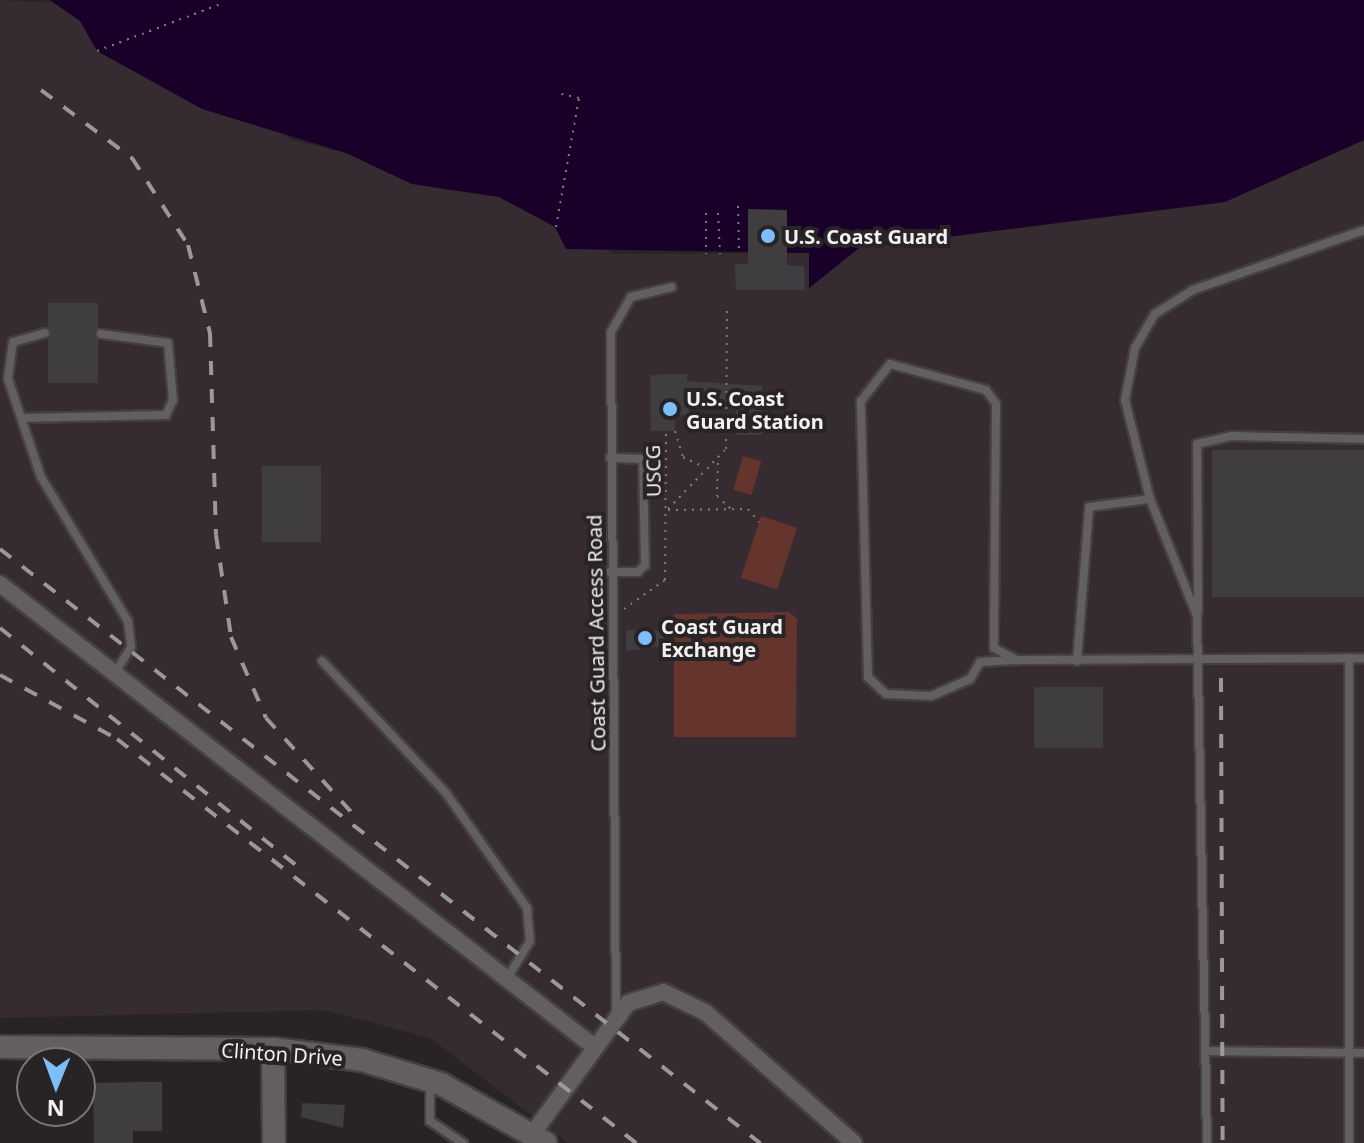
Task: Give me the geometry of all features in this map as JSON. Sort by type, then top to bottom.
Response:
[{"type":"main road","name":"Clinton Drive","points":[[0,1047],[273,1049],[362,1060],[430,1081],[539,1138]]},
{"type":"main road","points":[[273,1049],[274,1143]]},
{"type":"street","points":[[0,584],[593,1046]]},
{"type":"street","points":[[539,1138],[593,1046],[616,1018],[648,993],[691,1002],[854,1143]]},
{"type":"lane","points":[[1197,616],[1150,499],[1125,400],[1135,348],[1155,314],[1193,290],[1364,230]]},
{"type":"lane","name":"Coast Guard Access Road","points":[[616,1018],[610,572],[611,332],[631,297],[672,287]]},
{"type":"lane","points":[[45,333],[20,336],[9,350],[8,379],[41,477],[128,621],[130,652],[115,674]]},
{"type":"lane","points":[[22,418],[166,415],[173,400],[168,343],[101,334]]},
{"type":"lane","points":[[1017,660],[994,648],[996,404],[986,390],[890,364],[861,401],[868,677],[886,694],[931,696],[970,679],[980,662],[1202,657],[1364,658]]},
{"type":"lane","points":[[1207,1143],[1202,657],[1197,616],[1197,444],[1232,436],[1364,439]]},
{"type":"lane","points":[[610,458],[643,459],[645,565],[638,572],[610,572]]},
{"type":"lane","points":[[1077,661],[1089,507],[1150,499]]},
{"type":"lane","points":[[1349,658],[1349,1143]]},
{"type":"lane","points":[[322,661],[446,793],[527,908],[530,941],[505,980]]},
{"type":"lane","points":[[1206,1051],[1364,1053]]},
{"type":"lane","points":[[430,1081],[430,1121],[463,1143]]},
{"type":"path","points":[[97,51],[221,4]]},
{"type":"path","points":[[556,227],[579,98],[558,93]]},
{"type":"path","points":[[738,206],[739,254]]},
{"type":"path","points":[[706,213],[706,254]]},
{"type":"path","points":[[718,213],[720,254]]},
{"type":"path","points":[[727,309],[728,438],[717,462],[717,496],[731,509]]},
{"type":"path","name":"USCG","points":[[621,611],[665,580],[666,431]]},
{"type":"path","name":"USCG","points":[[675,431],[683,457],[705,468]]},
{"type":"path","name":"USCG","points":[[667,510],[705,468],[717,462]]},
{"type":"path","name":"USCG","points":[[667,510],[751,510],[759,522]]},
{"type":"shaded area","points":[[0,0],[59,3],[292,140],[346,153],[412,184],[499,197],[615,254],[810,253],[810,288],[859,248],[1224,202],[1364,140],[1364,1143],[568,1143],[430,1038],[324,1010],[0,1018]]},
{"type":"shaded area","points":[[50,0],[1364,0],[1364,140],[1225,202],[859,248],[809,288],[809,253],[566,249],[555,227],[499,197],[412,184],[346,153],[202,109],[97,51],[80,21]]},
{"type":"shaded area","points":[[743,456],[761,461],[752,495],[733,490]]},
{"type":"shaded area","points":[[761,516],[797,528],[777,590],[741,578]]},
{"type":"shaded area","points":[[789,612],[797,619],[796,737],[674,737],[674,614]]},
{"type":"building","points":[[748,209],[787,210],[787,265],[804,266],[805,290],[736,290],[735,264],[748,264]]},
{"type":"building","points":[[48,303],[98,303],[98,383],[48,383]]},
{"type":"building","name":"U.S. Coast Guard Station","points":[[687,374],[687,381],[762,386],[762,435],[736,435],[736,402],[689,402],[689,415],[675,415],[675,431],[651,431],[650,375]]},
{"type":"building","points":[[1212,450],[1364,450],[1364,597],[1212,597]]},
{"type":"building","points":[[262,466],[321,466],[321,542],[262,542]]},
{"type":"building","name":"Coast Guard Exchange","points":[[626,630],[664,631],[663,646],[626,651]]},
{"type":"building","points":[[1034,687],[1103,687],[1103,748],[1034,748]]},
{"type":"building","points":[[162,1082],[162,1131],[133,1131],[133,1143],[94,1143],[96,1083]]},
{"type":"building","points":[[302,1103],[345,1105],[343,1128],[301,1117]]},
{"type":"railway","points":[[41,90],[132,158],[188,245],[210,333],[216,535],[231,637],[266,718],[352,813]]},
{"type":"railway","points":[[0,549],[760,1143]]},
{"type":"railway","points":[[0,628],[306,873]]},
{"type":"railway","points":[[0,675],[117,739],[636,1143]]},
{"type":"railway","points":[[1221,678],[1223,1143]]},
{"type":"place","name":"U.S. Coast Guard","points":[[768,236]]},
{"type":"place","name":"U.S. Coast Guard Station","points":[[670,409]]},
{"type":"place","name":"Coast Guard Exchange","points":[[645,638]]}]
